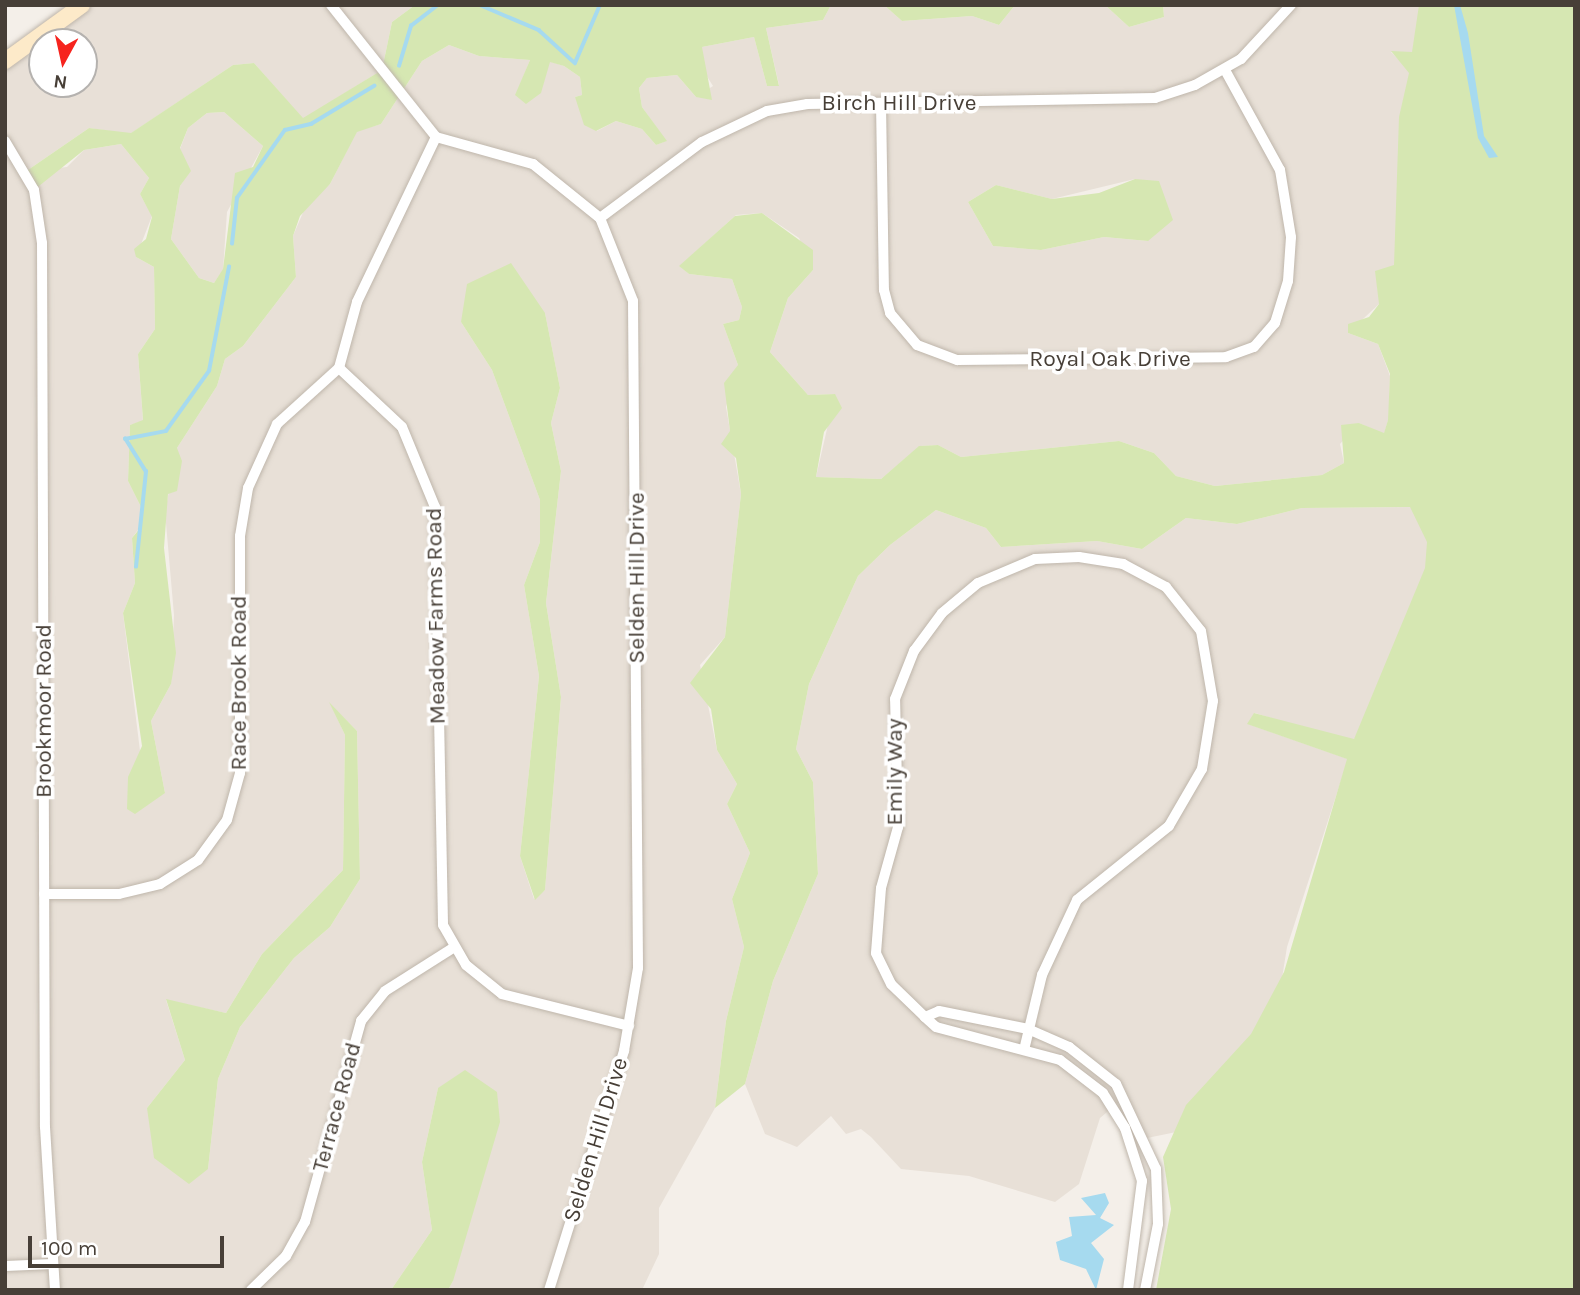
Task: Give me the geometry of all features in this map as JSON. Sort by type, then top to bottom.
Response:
[{"type":"street","points":[[5,61],[82,5]]},
{"type":"street","points":[[331,5],[436,137],[357,302],[339,368]]},
{"type":"street","points":[[1225,70],[1292,5]]},
{"type":"street","name":"Birch Hill Drive","points":[[600,218],[691,149],[748,118],[787,106],[1136,101],[1225,70]]},
{"type":"street","name":"Royal Oak Drive","points":[[881,103],[884,290],[894,320],[917,345],[957,360],[1226,357],[1254,347],[1275,323],[1289,273],[1292,237],[1280,170],[1225,70]]},
{"type":"street","name":"Selden Hill Drive","points":[[436,137],[533,164],[600,218],[630,282],[635,327],[639,944],[629,1027],[549,1290]]},
{"type":"street","name":"Brookmoor Road","points":[[5,141],[34,190],[42,243],[44,894],[55,1290]]},
{"type":"street","name":"Race Brook Road","points":[[44,894],[119,894],[160,884],[198,860],[227,820],[240,773],[240,536],[248,488],[277,424],[339,368]]},
{"type":"street","name":"Meadow Farms Road","points":[[339,368],[402,427],[435,507],[439,891],[453,948],[474,974],[511,999],[629,1027]]},
{"type":"street","name":"Emily Way","points":[[1079,556],[1122,564],[1166,587],[1201,631],[1213,701],[1202,769],[1169,826],[1077,900],[1042,975],[1028,1029],[1025,1046],[936,1027],[891,984],[876,953],[881,888],[898,827],[895,699],[914,651],[942,613],[978,583],[1035,559],[1079,556]]},
{"type":"street","name":"Terrace Road","points":[[251,1290],[286,1255],[305,1222],[361,1021],[384,991],[453,948]]},
{"type":"street","points":[[925,1017],[939,1011],[1028,1029],[1069,1047],[1116,1084],[1147,1138],[1159,1199],[1145,1290]]},
{"type":"street","points":[[1025,1046],[1082,1076],[1125,1128],[1137,1156],[1143,1207],[1128,1290]]},
{"type":"street","points":[[5,1266],[53,1264]]},
{"type":"shaded area","points":[[82,5],[415,5],[392,22],[382,70],[303,119],[254,63],[233,65],[130,134],[89,128],[25,172],[67,167],[84,150],[121,144],[149,178],[140,194],[152,216],[136,257],[154,267],[155,329],[138,354],[143,421],[130,425],[128,481],[141,507],[140,527],[132,538],[135,583],[123,613],[141,759],[165,793],[151,721],[171,684],[174,615],[165,512],[177,448],[217,386],[225,359],[243,346],[296,277],[293,236],[307,203],[330,184],[357,131],[381,124],[422,61],[449,45],[479,56],[530,60],[516,95],[549,61],[564,66],[580,77],[582,95],[575,97],[597,131],[616,121],[642,129],[656,145],[666,141],[642,107],[639,88],[647,78],[677,75],[696,97],[713,86],[703,70],[702,47],[754,37],[767,86],[779,85],[766,28],[823,20],[831,5],[884,5],[902,21],[972,16],[999,25],[1015,5],[1105,5],[1129,27],[1164,17],[1163,5],[1435,5],[1413,52],[1391,52],[1420,80],[1400,116],[1408,130],[1425,214],[1379,304],[1348,333],[1378,344],[1390,376],[1389,417],[1384,434],[1359,423],[1340,444],[1344,463],[1322,475],[1215,486],[1176,476],[1154,453],[1119,441],[961,457],[938,445],[920,446],[881,479],[816,477],[835,394],[808,395],[770,352],[788,298],[813,270],[799,238],[762,213],[736,215],[680,266],[689,274],[732,279],[742,307],[739,320],[723,324],[738,365],[726,407],[741,494],[725,637],[700,665],[717,750],[737,784],[727,804],[750,853],[732,899],[744,947],[726,1021],[715,1108],[659,1208],[659,1254],[642,1290],[448,1290],[453,1281],[438,1088],[422,1162],[432,1230],[391,1290],[5,1290],[5,61],[28,44],[28,98],[98,98],[98,28],[50,28]],"holes":[[[1135,179],[1148,241],[1104,237],[1041,250],[993,246],[968,202],[996,185],[1052,199]],[[545,313],[560,388],[551,423],[561,471],[546,603],[561,697],[545,890],[534,899],[520,856],[539,676],[524,585],[540,542],[540,500],[492,370],[461,322]],[[331,705],[357,731],[360,879],[330,927],[294,958],[240,1027],[218,1079],[208,1169],[147,1108],[185,1060],[166,1000],[226,1013],[262,954],[343,870],[345,735]]]},
{"type":"shaded area","points":[[224,112],[263,146],[227,212],[223,270],[214,283],[199,278],[171,239],[180,186],[190,171],[180,149],[188,128],[207,113]]},
{"type":"shaded area","points":[[1417,507],[1435,529],[1424,577],[1361,735],[1348,742],[1255,713],[1248,724],[1348,759],[1287,947],[1278,1003],[1186,1130],[1147,1138],[1125,1097],[1100,1118],[1079,1184],[1055,1202],[969,1176],[901,1169],[861,1129],[846,1134],[831,1116],[797,1147],[765,1134],[745,1084],[773,981],[818,874],[813,782],[796,749],[809,684],[858,576],[890,545],[936,510],[986,528],[1001,547],[1097,541],[1142,549],[1186,518],[1237,524],[1302,508]]},
{"type":"green space","points":[[415,5],[831,5],[823,20],[766,28],[779,86],[767,86],[754,37],[702,47],[712,100],[696,97],[677,75],[647,78],[639,88],[642,107],[667,141],[656,145],[642,129],[616,121],[596,131],[584,125],[575,97],[582,95],[580,77],[564,66],[550,62],[541,93],[526,104],[515,95],[530,60],[479,56],[449,45],[422,61],[381,124],[357,132],[330,184],[300,216],[293,236],[296,277],[243,346],[225,359],[217,386],[177,448],[182,461],[177,491],[168,494],[164,548],[176,653],[171,684],[151,721],[165,793],[135,814],[127,809],[128,777],[142,746],[123,613],[135,583],[132,538],[141,527],[141,507],[128,481],[130,425],[143,420],[138,354],[155,329],[154,267],[136,257],[134,249],[146,239],[152,217],[140,194],[149,178],[121,144],[84,150],[34,190],[25,172],[89,128],[131,133],[233,65],[254,63],[303,118],[382,70],[392,22]],"holes":[[[224,112],[263,146],[253,167],[235,173],[223,269],[214,283],[199,278],[171,239],[180,186],[191,171],[180,148],[188,128],[207,113]]]},
{"type":"green space","points":[[884,5],[1015,5],[999,25],[972,16],[902,21]]},
{"type":"green space","points":[[1105,5],[1163,5],[1164,17],[1129,27]]},
{"type":"green space","points":[[1419,5],[1575,5],[1575,1290],[1156,1290],[1171,1209],[1163,1157],[1186,1105],[1251,1034],[1284,972],[1347,759],[1247,724],[1254,713],[1354,739],[1425,568],[1427,542],[1410,507],[1302,508],[1237,524],[1186,518],[1142,549],[1097,541],[1001,547],[986,528],[936,510],[890,545],[858,576],[809,684],[796,749],[813,782],[818,874],[773,981],[745,1084],[715,1108],[726,1021],[744,947],[732,899],[750,853],[727,804],[737,784],[717,750],[711,709],[690,683],[725,637],[741,494],[736,458],[721,444],[730,431],[724,383],[738,365],[723,324],[739,320],[742,307],[732,279],[689,274],[679,266],[735,216],[762,213],[813,250],[813,270],[788,298],[770,352],[808,395],[835,394],[842,408],[824,432],[816,477],[881,479],[919,446],[938,445],[961,457],[1119,441],[1154,453],[1176,476],[1215,486],[1322,475],[1344,463],[1341,425],[1359,423],[1384,433],[1388,420],[1390,374],[1378,344],[1348,333],[1348,324],[1369,317],[1379,304],[1375,271],[1394,265],[1399,117],[1409,73],[1391,51],[1412,52]]},
{"type":"green space","points":[[1135,179],[1159,181],[1173,220],[1148,241],[1104,237],[1041,250],[993,246],[968,202],[996,185],[1052,199],[1099,193]]},
{"type":"green space","points":[[511,263],[545,313],[560,388],[551,423],[561,471],[546,603],[561,697],[545,890],[535,900],[520,856],[539,676],[524,585],[540,542],[540,500],[492,370],[461,322],[467,284]]},
{"type":"green space","points":[[329,702],[357,731],[360,879],[330,927],[294,958],[240,1027],[218,1079],[208,1169],[189,1184],[154,1158],[147,1108],[185,1060],[166,999],[226,1013],[262,954],[343,870],[345,735]]},
{"type":"green space","points":[[465,1070],[497,1092],[500,1122],[453,1281],[448,1290],[391,1290],[432,1230],[422,1162],[438,1088]]},
{"type":"water","points":[[1454,5],[1460,5],[1468,33],[1484,136],[1498,157],[1489,158],[1478,138]]},
{"type":"water","points":[[1105,1193],[1109,1203],[1100,1218],[1114,1225],[1091,1243],[1104,1259],[1096,1290],[1086,1269],[1060,1260],[1056,1242],[1072,1236],[1069,1217],[1096,1215],[1081,1198]]},
{"type":"waterway","points":[[399,66],[411,26],[438,5]]},
{"type":"waterway","points":[[480,5],[539,30],[575,63],[600,5]]},
{"type":"waterway","points":[[232,244],[237,198],[285,130],[311,124],[374,86]]},
{"type":"waterway","points":[[136,567],[146,472],[125,439],[166,431],[209,371],[229,267]]}]
